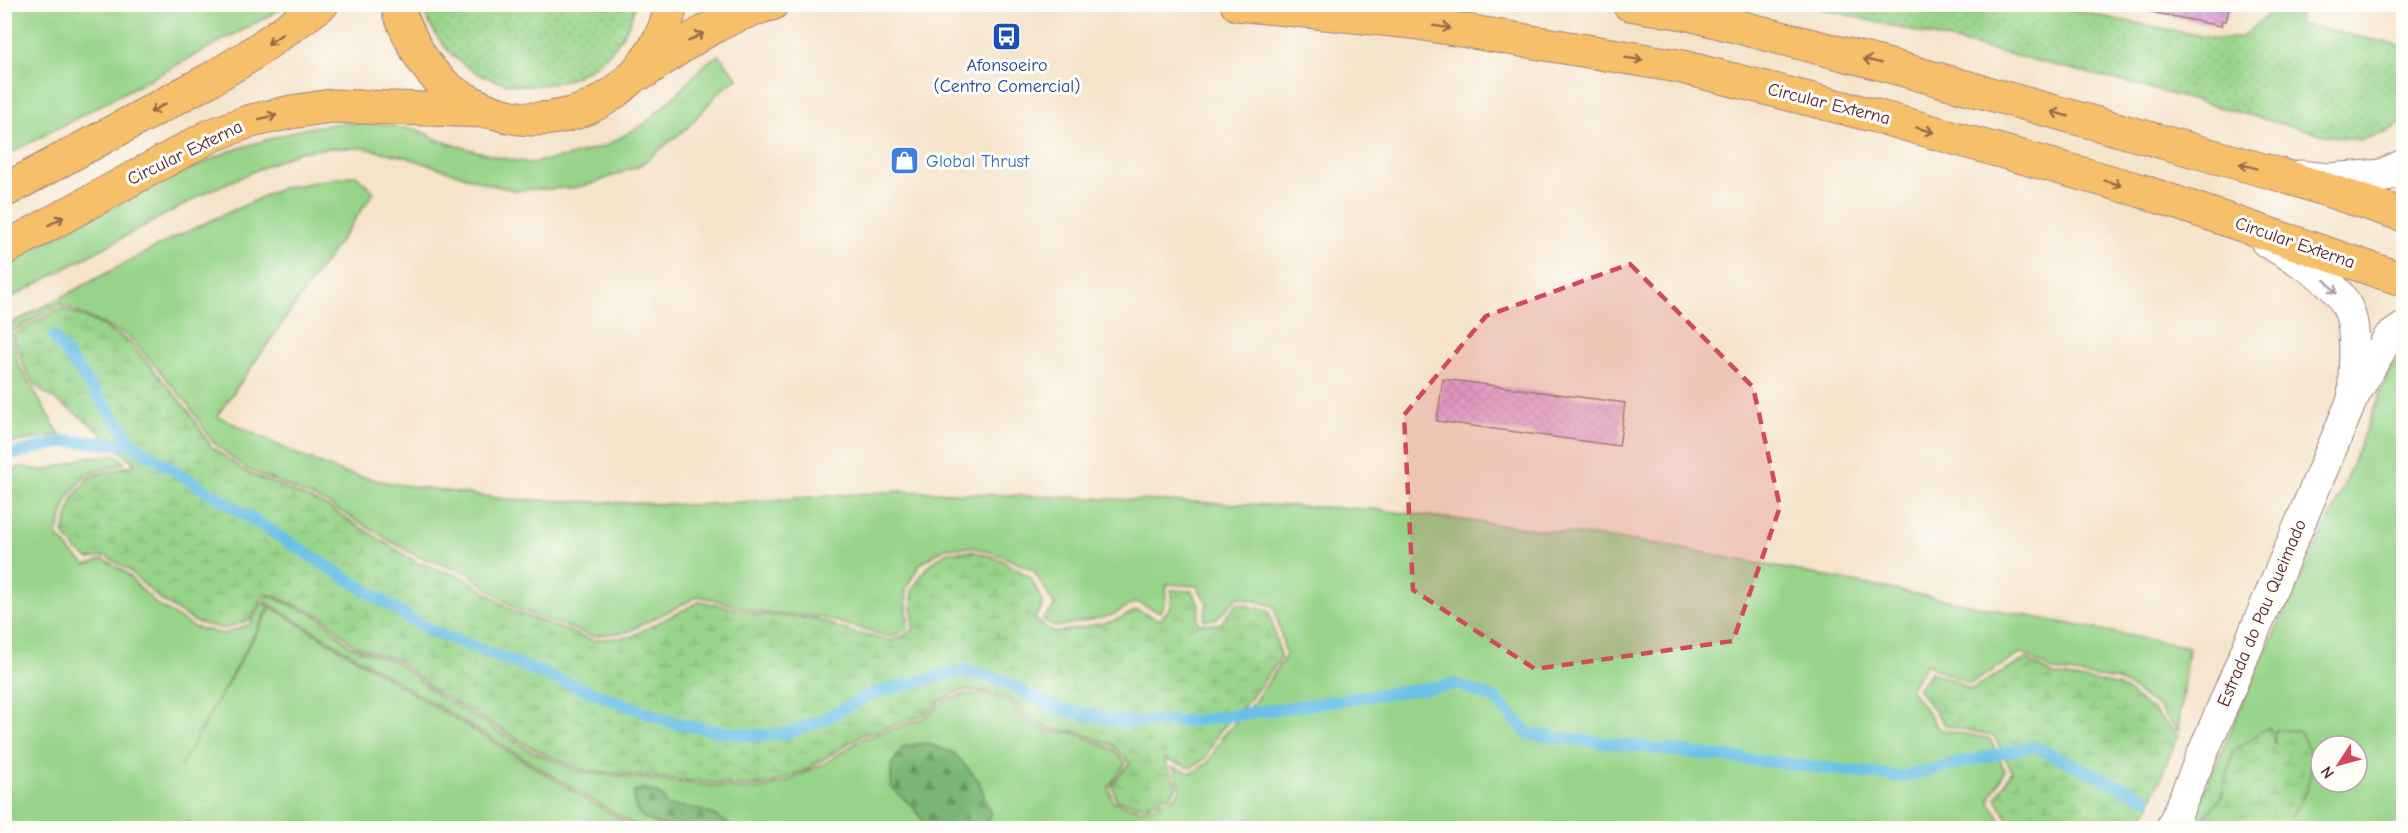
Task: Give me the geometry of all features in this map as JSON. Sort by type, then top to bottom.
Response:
[{"type":"main road","points":[[4,191],[209,80],[246,58],[322,4]]},
{"type":"main road","points":[[399,4],[399,12],[418,55],[448,89],[488,111],[526,119],[563,117],[600,104],[693,38],[747,10],[772,4]]},
{"type":"main road","points":[[630,81],[656,49],[670,4]]},
{"type":"main road","name":"Circular Externa","points":[[1237,4],[1412,22],[1678,66],[1888,119],[2139,190],[2403,280]]},
{"type":"main road","points":[[1629,4],[1689,14],[1890,66],[2281,175],[2403,215]]},
{"type":"main road","name":"Circular Externa","points":[[4,249],[210,136],[247,122],[331,106],[488,111]]},
{"type":"street","points":[[2281,175],[2328,180],[2382,176],[2403,166]]},
{"type":"street","name":"Estrada do Pau Queimado","points":[[2230,221],[2320,274],[2344,302],[2353,326],[2353,398]]},
{"type":"street","name":"Estrada do Pau Queimado","points":[[2170,828],[2353,398],[2388,338],[2403,327]]},
{"type":"highlighted area","points":[[1630,264],[1753,387],[1780,507],[1733,641],[1535,669],[1413,590],[1404,415],[1486,316]]},
{"type":"green space","points":[[5,4],[287,4],[287,5],[5,156]]},
{"type":"green space","points":[[422,4],[635,5],[623,34],[605,57],[581,73],[554,83],[526,86],[497,81],[470,69],[442,43],[429,22]]},
{"type":"green space","points":[[1806,5],[2059,5],[2095,15],[2217,39],[2242,37],[2279,5],[2301,5],[2298,24],[2403,46],[2403,122],[2385,133],[2359,140],[2324,135],[2136,85]]},
{"type":"green space","points":[[718,55],[738,78],[720,91],[688,127],[639,166],[594,183],[573,188],[514,190],[488,184],[406,157],[364,148],[331,148],[298,152],[209,191],[5,301],[5,263],[148,189],[227,152],[302,129],[338,123],[373,123],[418,130],[440,141],[497,157],[529,163],[567,157],[605,146],[643,125],[704,65]]},
{"type":"green space","points":[[356,175],[374,192],[217,416],[303,457],[344,473],[395,484],[505,499],[697,505],[900,491],[1371,509],[1658,544],[2188,647],[2178,731],[2158,707],[2119,680],[2054,671],[2022,653],[1970,684],[1926,664],[1910,689],[1939,729],[1990,739],[2005,771],[1989,800],[2005,828],[639,828],[264,601],[267,595],[321,618],[351,647],[396,662],[436,694],[529,750],[580,772],[754,790],[784,783],[827,762],[862,739],[923,719],[945,701],[965,694],[991,695],[1012,703],[1025,721],[1049,732],[1076,733],[1112,749],[1126,763],[1109,786],[1112,801],[1140,810],[1174,799],[1181,788],[1173,767],[1191,773],[1208,763],[1223,736],[1255,701],[1286,656],[1274,606],[1238,597],[1216,619],[1204,620],[1207,602],[1197,586],[1167,584],[1165,603],[1160,612],[1136,602],[1110,616],[1055,627],[1043,619],[1055,606],[1034,571],[1003,556],[972,547],[945,548],[920,564],[906,588],[908,629],[890,637],[819,617],[764,613],[699,596],[627,632],[592,636],[515,608],[467,573],[416,556],[327,503],[245,468],[213,442],[188,404],[130,337],[61,304],[11,332],[18,364],[60,435],[9,443],[5,446],[8,401],[4,395],[5,327],[175,237],[282,188]]},
{"type":"green space","points":[[61,308],[100,324],[130,342],[187,409],[211,446],[244,471],[326,506],[416,562],[465,578],[513,611],[592,640],[630,637],[701,601],[762,615],[816,619],[854,633],[891,641],[913,631],[912,590],[926,568],[947,552],[972,551],[1000,559],[1031,578],[1044,605],[1034,619],[1054,633],[1114,621],[1137,610],[1160,620],[1171,607],[1171,590],[1192,591],[1199,605],[1198,624],[1220,624],[1238,603],[1269,611],[1281,658],[1250,699],[1218,733],[1205,759],[1190,768],[1164,759],[1177,786],[1171,796],[1142,806],[1116,800],[1112,785],[1130,763],[1112,745],[1079,732],[1049,729],[1028,719],[1015,702],[995,693],[964,690],[943,699],[922,716],[860,736],[806,770],[779,781],[755,787],[582,770],[530,747],[434,690],[398,660],[353,645],[323,616],[265,593],[250,620],[224,629],[195,622],[159,599],[129,570],[106,556],[89,559],[76,550],[63,533],[72,500],[89,477],[135,464],[88,422],[35,386],[22,363],[14,334]]},
{"type":"green space","points":[[2403,353],[2403,828],[2286,828],[2275,748],[2269,728],[2233,751],[2221,798],[2200,822],[2192,819],[2261,661],[2335,507],[2389,371]]},
{"type":"green space","points":[[116,454],[124,463],[85,475],[67,499],[57,535],[72,553],[86,565],[104,559],[125,572],[156,604],[193,627],[224,634],[250,624],[262,603],[270,606],[180,767],[271,607],[634,828],[194,828],[187,819],[192,828],[5,828],[5,473],[23,466],[42,471],[86,457]]},
{"type":"green space","points":[[2026,659],[2053,675],[2118,685],[2154,711],[2178,736],[2140,828],[2013,828],[1996,798],[2012,771],[1994,736],[1945,725],[1917,689],[1931,672],[1955,681],[1970,690]]},
{"type":"green space","points":[[2269,727],[2275,745],[2275,730],[2300,732],[2309,751],[2309,780],[2307,790],[2286,828],[2188,828],[2192,819],[2200,822],[2221,798],[2233,751]]},
{"type":"green space","points":[[925,743],[954,753],[979,781],[991,816],[984,828],[928,828],[913,807],[891,788],[891,765],[903,747]]},
{"type":"green space","points":[[644,788],[663,796],[667,806],[703,811],[718,817],[734,828],[678,828],[651,821],[641,815],[634,804],[634,792]]},
{"type":"building","points":[[2112,4],[2230,4],[2226,21],[2222,20],[2221,26]]},
{"type":"building","points":[[1443,379],[1625,403],[1619,446],[1437,421]]},
{"type":"waterway","points":[[54,337],[134,445]]},
{"type":"waterway","points":[[4,456],[67,441],[134,445],[429,630],[670,722],[717,731],[755,736],[788,733],[820,721],[873,693],[965,670],[1006,682],[1055,708],[1124,722],[1193,721],[1457,684],[1495,699],[1529,734],[1901,777],[2033,746],[2146,798]]},
{"type":"place","name":"Afonsoeiro (Centro Comercial)","points":[[1007,36]]},
{"type":"place","name":"Global Thrust","points":[[905,161]]}]
